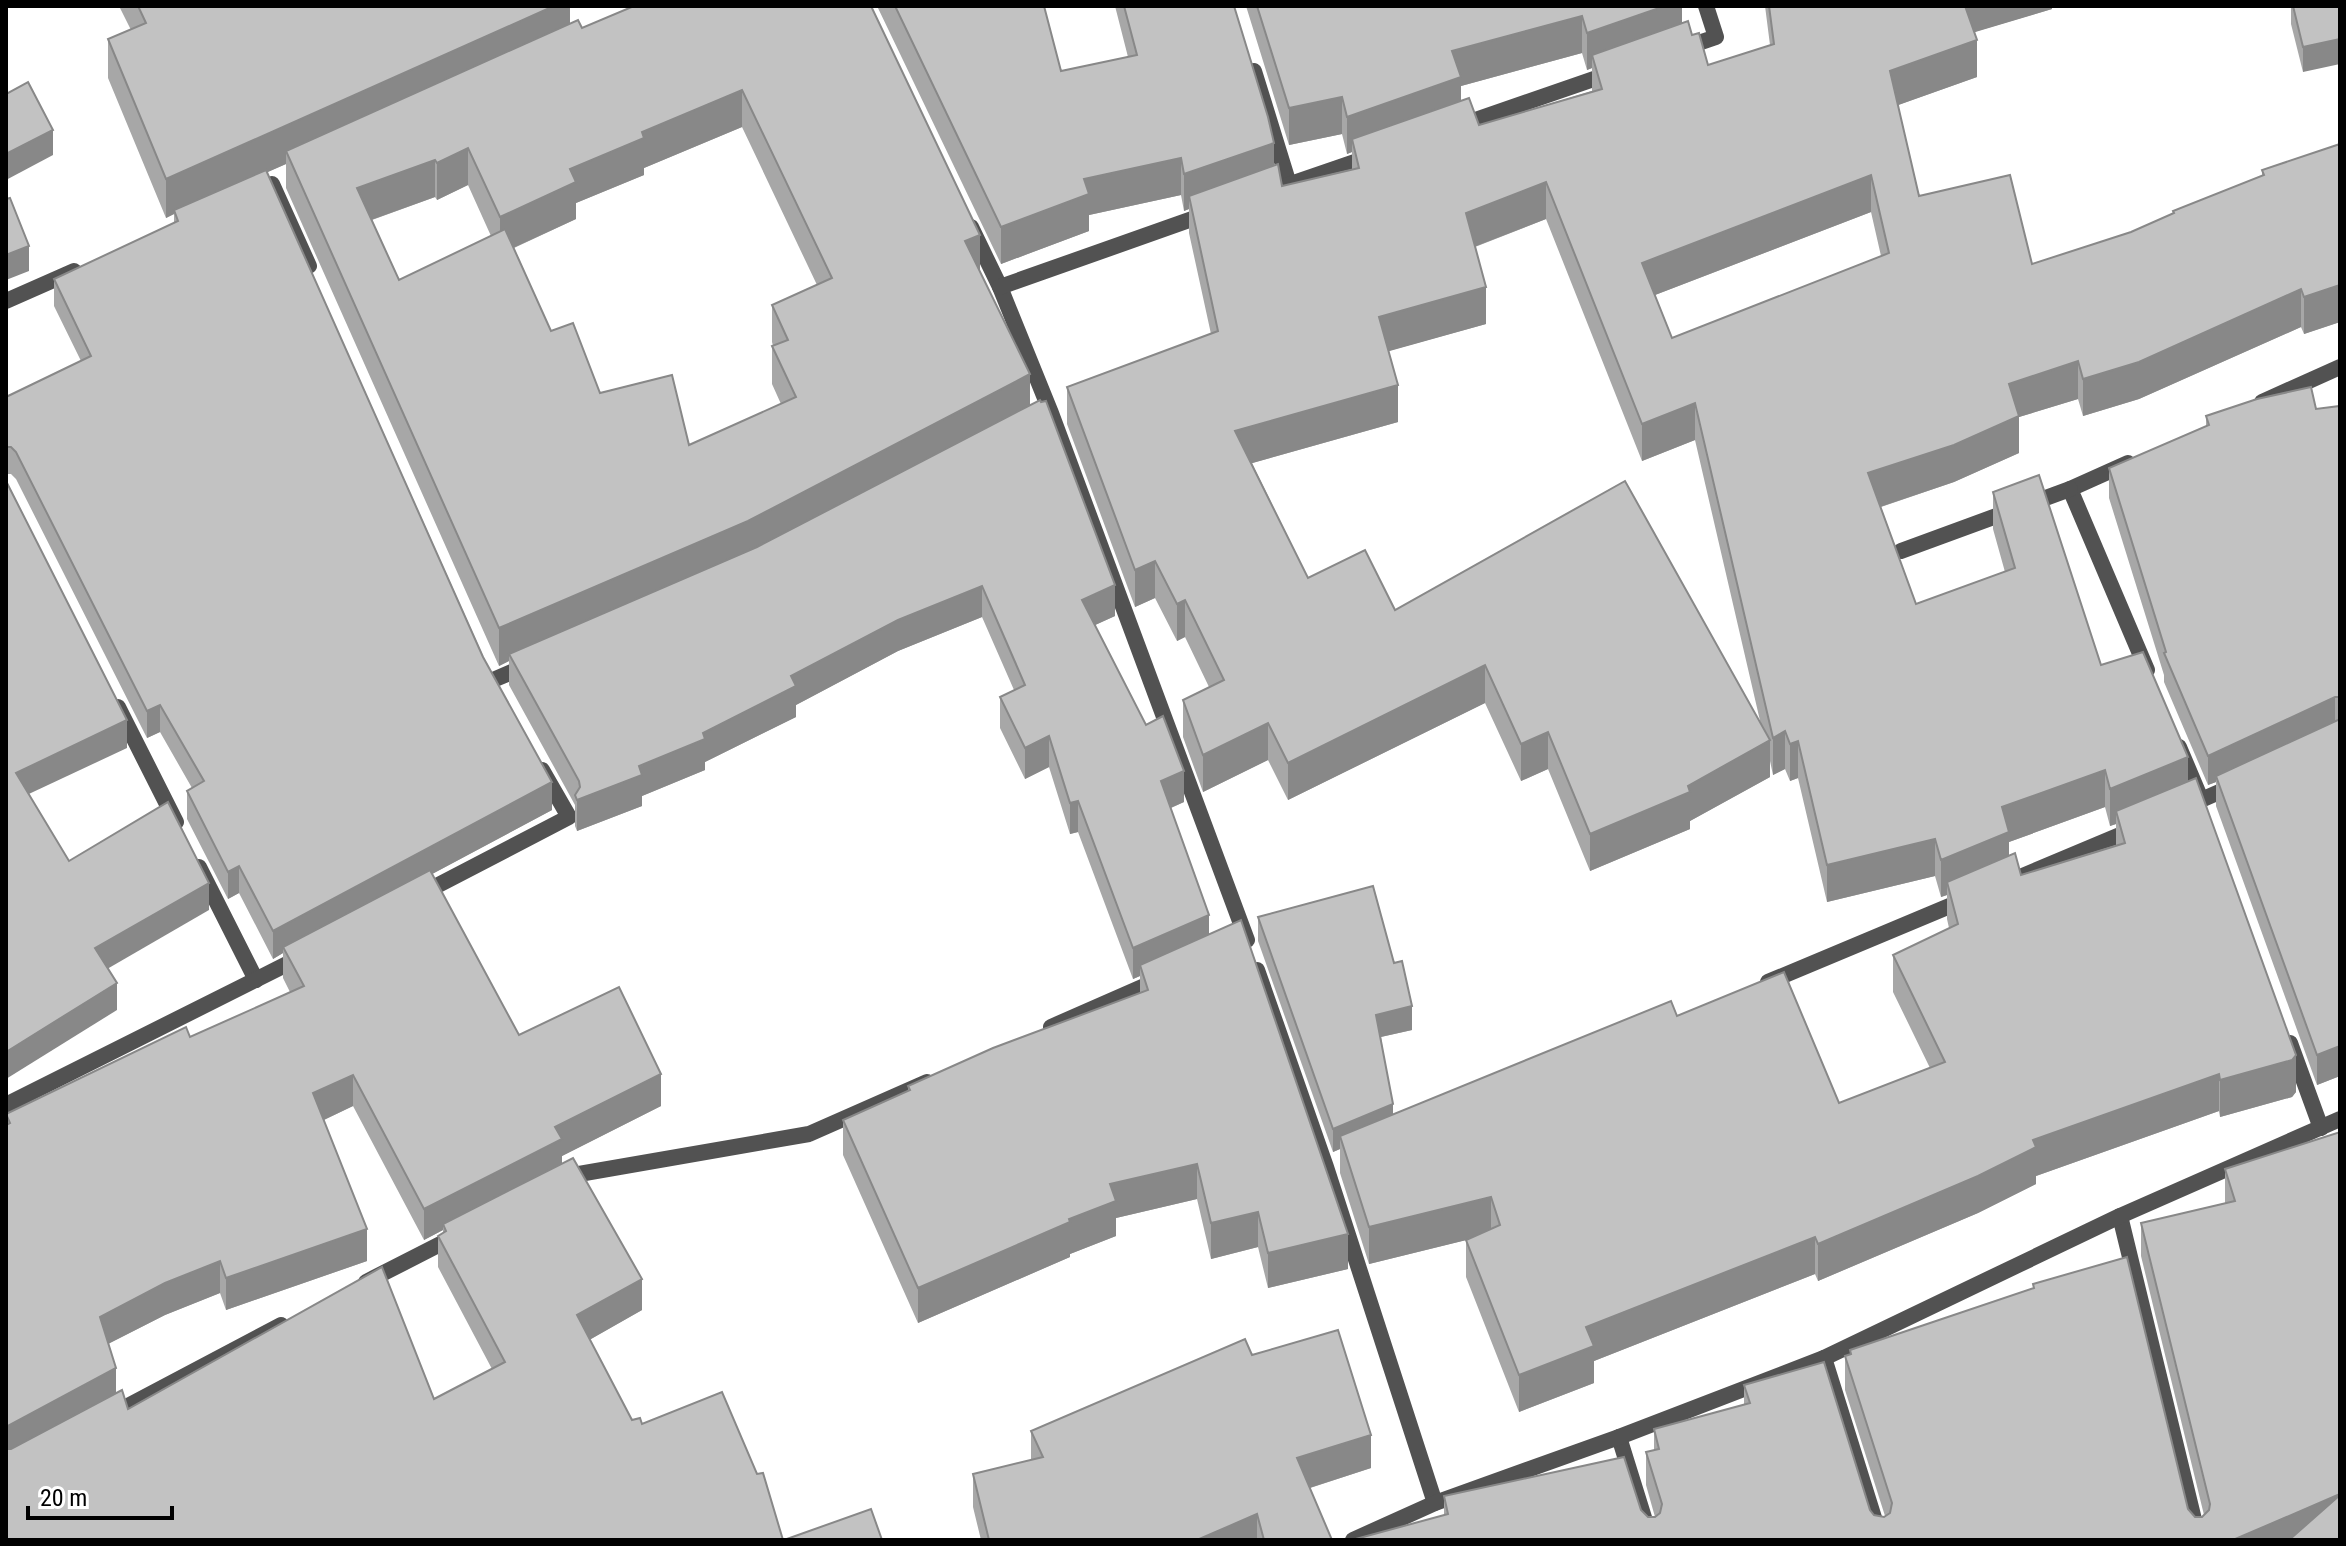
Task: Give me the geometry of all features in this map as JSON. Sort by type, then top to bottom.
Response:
[{"type":"street","points":[[1672,52],[1716,37],[1706,6]]},
{"type":"street","points":[[1248,51],[1289,184]]},
{"type":"street","points":[[1436,134],[1628,68]]},
{"type":"street","points":[[1260,195],[1392,149]]},
{"type":"street","points":[[272,184],[318,286]]},
{"type":"street","points":[[1000,287],[1231,205]]},
{"type":"street","points":[[966,217],[1000,287],[1240,944],[1334,1164],[1435,1503]]},
{"type":"street","points":[[6,301],[90,264]]},
{"type":"street","points":[[2240,412],[2340,367]]},
{"type":"street","points":[[1901,551],[2070,489],[2141,457]]},
{"type":"street","points":[[2070,489],[2154,687]]},
{"type":"street","points":[[493,680],[551,655]]},
{"type":"street","points":[[113,697],[256,980]]},
{"type":"street","points":[[2172,730],[2204,808]]},
{"type":"street","points":[[405,902],[569,817],[531,749]]},
{"type":"street","points":[[2173,812],[2204,808],[2243,781]]},
{"type":"street","points":[[1749,990],[2143,825]]},
{"type":"street","points":[[6,1105],[310,952]]},
{"type":"street","points":[[1043,1031],[1174,973]]},
{"type":"street","points":[[2283,1023],[2321,1128]]},
{"type":"street","points":[[551,1188],[579,1174],[809,1134],[940,1076]]},
{"type":"street","points":[[1353,1540],[1435,1503],[1619,1437],[1824,1358],[2120,1216],[2340,1119]]},
{"type":"street","points":[[2120,1216],[2199,1540]]},
{"type":"street","points":[[357,1286],[468,1230]]},
{"type":"street","points":[[91,1425],[302,1314]]},
{"type":"street","points":[[1824,1358],[1881,1540]]},
{"type":"street","points":[[1619,1437],[1651,1540]]},
{"type":"building","points":[[138,6],[554,6],[166,179],[108,39],[146,23]]},
{"type":"building","points":[[634,6],[871,6],[980,235],[965,241],[1030,374],[748,521],[499,628],[286,151],[578,20],[582,28]],"holes":[[[742,90],[832,278],[772,305],[788,340],[772,346],[796,397],[689,445],[672,375],[600,393],[573,323],[551,331],[505,229],[399,280],[357,188],[435,160],[437,163],[468,148],[500,217],[576,182],[570,169],[644,138],[642,132]]]},
{"type":"building","points":[[895,6],[1044,6],[1061,71],[1137,55],[1124,6],[1234,6],[1274,143],[1184,174],[1181,158],[1084,179],[1089,194],[1001,227]]},
{"type":"building","points":[[1257,6],[1665,6],[1587,33],[1582,16],[1452,51],[1461,77],[1347,117],[1342,97],[1289,108]]},
{"type":"building","points":[[1769,6],[1965,6],[1977,40],[1890,71],[1919,196],[2010,175],[2032,264],[2131,232],[2173,211],[2264,175],[2262,170],[2340,144],[2340,285],[2304,297],[2301,289],[2139,362],[2083,379],[2078,361],[2009,384],[2019,416],[1954,445],[1868,473],[1916,604],[2015,568],[1993,492],[2039,475],[2101,665],[2143,652],[2188,757],[2110,789],[2105,770],[2002,807],[2009,832],[1941,860],[1935,839],[1827,865],[1798,741],[1790,744],[1785,731],[1773,738],[1695,403],[1642,424],[1546,182],[1466,213],[1486,287],[1379,317],[1398,385],[1235,431],[1308,578],[1365,550],[1395,610],[1625,481],[1770,740],[1688,786],[1690,792],[1590,834],[1548,732],[1521,744],[1485,665],[1288,763],[1268,723],[1203,755],[1183,700],[1224,680],[1185,600],[1177,604],[1155,561],[1135,570],[1067,387],[1218,331],[1189,196],[1278,164],[1282,186],[1359,168],[1352,139],[1469,98],[1479,125],[1602,89],[1592,55],[1688,21],[1692,35],[1699,33],[1708,65],[1774,44]],"holes":[[[1871,175],[1889,253],[1672,338],[1642,263]]]},
{"type":"building","points":[[2293,6],[2340,6],[2340,39],[2303,47]]},
{"type":"building","points":[[28,82],[53,130],[6,154],[6,94]]},
{"type":"building","points":[[266,170],[483,657],[552,782],[273,931],[239,866],[228,872],[187,791],[204,781],[160,705],[147,711],[16,452],[6,447],[6,397],[91,356],[54,279],[178,221],[174,210]]},
{"type":"building","points":[[10,198],[29,246],[6,255],[6,199]]},
{"type":"building","points":[[2311,387],[2316,409],[2340,406],[2340,697],[2208,756],[2164,653],[2109,468],[2209,425],[2206,416],[2257,399]]},
{"type":"building","points":[[1040,400],[1046,401],[1115,585],[1082,600],[1146,725],[1163,716],[1184,771],[1161,781],[1209,915],[1133,948],[1078,801],[1070,803],[1049,736],[1025,748],[1000,697],[1025,685],[982,586],[898,620],[791,676],[796,686],[703,733],[705,739],[639,766],[642,775],[577,800],[575,795],[580,787],[579,781],[509,654],[757,547]]},
{"type":"building","points":[[6,481],[127,720],[16,773],[69,861],[168,802],[209,883],[95,948],[117,983],[6,1052]]},
{"type":"building","points":[[2340,719],[2340,1046],[2317,1055],[2216,776]]},
{"type":"building","points":[[2196,778],[2296,1055],[2292,1060],[2220,1080],[2219,1074],[2033,1140],[2036,1147],[1978,1176],[1818,1244],[1815,1237],[1586,1327],[1594,1346],[1519,1375],[1466,1240],[1500,1225],[1491,1197],[1369,1227],[1340,1136],[1671,1001],[1677,1016],[1784,972],[1839,1103],[1945,1062],[1893,955],[1958,924],[1947,882],[2015,853],[2021,875],[2125,843],[2116,811]]},
{"type":"building","points":[[430,870],[519,1035],[619,987],[661,1074],[555,1127],[562,1139],[424,1209],[353,1075],[313,1093],[367,1229],[226,1278],[220,1261],[165,1283],[100,1317],[116,1368],[6,1427],[6,1125],[10,1123],[6,1114],[186,1027],[190,1037],[304,986],[283,947]]},
{"type":"building","points":[[1373,886],[1394,963],[1402,961],[1412,1006],[1376,1015],[1393,1104],[1333,1129],[1258,917]]},
{"type":"building","points":[[1241,920],[1348,1234],[1268,1253],[1258,1212],[1211,1223],[1197,1164],[1110,1184],[1116,1201],[1069,1219],[1070,1222],[918,1288],[843,1120],[910,1090],[908,1086],[993,1048],[1148,990],[1140,965]]},
{"type":"building","points":[[2340,1132],[2340,1494],[2233,1540],[1352,1540],[1448,1514],[1444,1496],[1624,1457],[1641,1510],[1648,1517],[1655,1517],[1660,1513],[1662,1504],[1646,1452],[1659,1449],[1654,1429],[1750,1403],[1744,1385],[1824,1362],[1870,1510],[1874,1515],[1884,1517],[1890,1513],[1892,1503],[1845,1356],[1851,1354],[1850,1350],[2034,1288],[2033,1284],[2127,1257],[2188,1509],[2195,1517],[2202,1517],[2210,1504],[2141,1223],[2235,1201],[2225,1169]]},
{"type":"building","points":[[573,1158],[642,1279],[577,1315],[632,1420],[640,1418],[642,1424],[722,1392],[757,1474],[763,1473],[783,1540],[6,1540],[6,1449],[122,1390],[128,1409],[382,1267],[434,1399],[505,1362],[438,1236],[446,1231],[443,1224]]},
{"type":"building","points":[[1338,1330],[1371,1435],[1297,1458],[1332,1540],[1264,1540],[1257,1514],[1197,1540],[989,1540],[973,1474],[1043,1457],[1031,1431],[1245,1339],[1252,1355]]},
{"type":"building","points":[[2340,1495],[2340,1540],[2289,1540]]},
{"type":"building","points":[[871,1509],[882,1540],[784,1540]]}]
